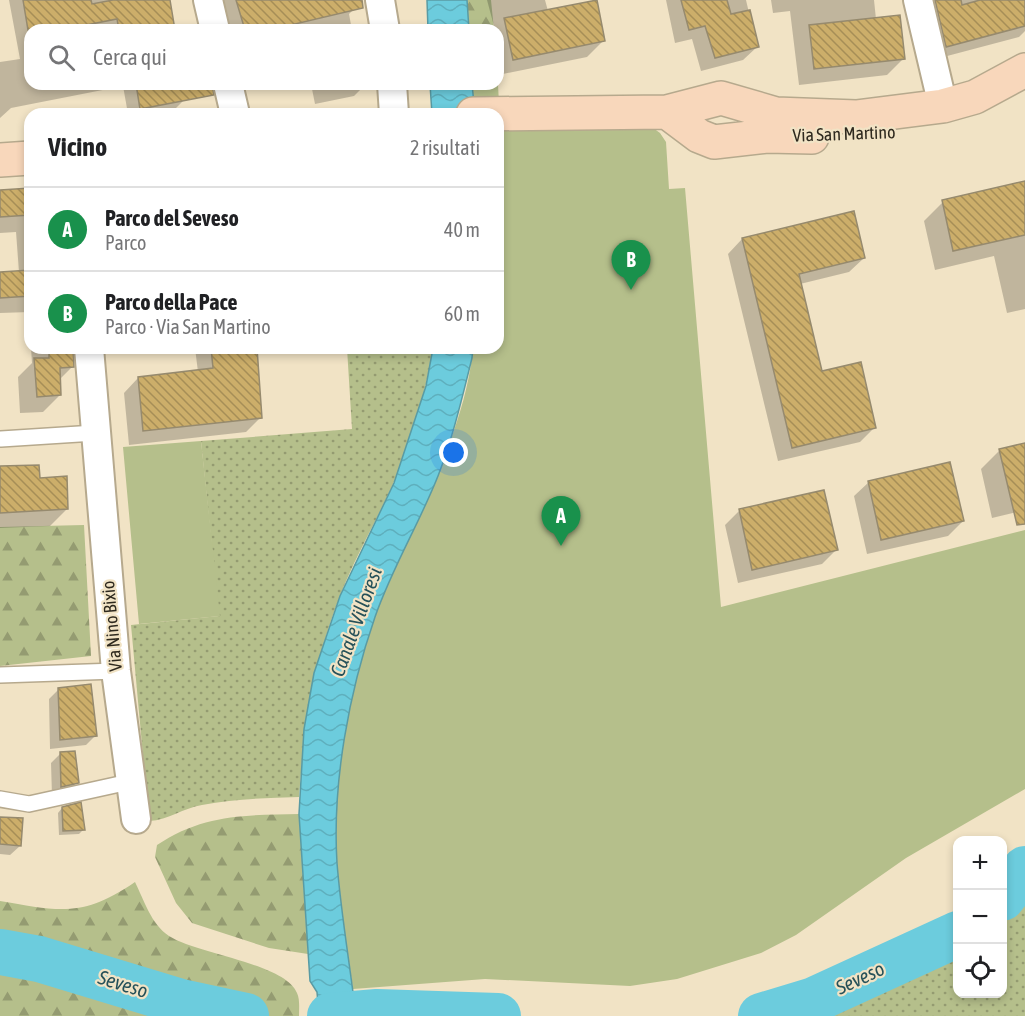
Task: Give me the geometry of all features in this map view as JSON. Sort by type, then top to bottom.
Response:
[{"type":"street","points":[[208,0],[214,24]]},
{"type":"street","points":[[380,0],[384,24]]},
{"type":"street","points":[[918,0],[943,106]]},
{"type":"street","name":"Via San Martino","points":[[504,114],[667,112],[721,98],[776,114],[818,117],[888,114],[943,106],[975,97],[1025,70]]},
{"type":"street","points":[[229,90],[234,108]]},
{"type":"street","points":[[392,90],[394,108]]},
{"type":"street","name":"Via San Martino","points":[[667,112],[699,136],[714,142],[767,136],[829,138],[934,127],[1025,98]]},
{"type":"street","points":[[0,160],[24,158]]},
{"type":"street","name":"Via Nino Bixio","points":[[89,354],[116,671],[129,782],[136,819]]},
{"type":"lane","points":[[2,439],[96,433]]},
{"type":"lane","points":[[0,675],[116,671]]},
{"type":"lane","points":[[0,799],[29,804],[129,782]]},
{"type":"green space","points":[[467,0],[491,0],[493,24],[469,24]]},
{"type":"green space","points":[[473,90],[498,90],[499,104],[474,104]]},
{"type":"green space","points":[[578,124],[649,125],[660,133],[666,142],[669,189],[685,188],[721,607],[1025,530],[1025,789],[906,858],[796,935],[761,953],[677,979],[630,986],[485,979],[353,989],[337,862],[337,801],[344,738],[357,675],[375,616],[446,451],[458,418],[472,354],[504,354],[504,130]]},
{"type":"green space","points":[[347,354],[432,354],[422,400],[407,451],[346,582],[323,645],[307,720],[299,797],[214,803],[149,821],[131,625],[219,616],[201,441],[352,429]]},
{"type":"green space","points":[[201,441],[220,616],[139,624],[123,447]]},
{"type":"green space","points":[[84,525],[91,656],[0,666],[0,527]]},
{"type":"green space","points":[[299,814],[308,954],[269,948],[192,923],[176,903],[155,857],[157,845],[191,827],[225,818]]},
{"type":"green space","points":[[135,882],[157,925],[169,936],[183,943],[240,960],[276,974],[289,983],[297,993],[299,1016],[0,1016],[0,901],[70,909],[100,902]]},
{"type":"green space","points":[[1025,896],[1025,1016],[808,1016],[909,972],[953,947],[953,998],[1007,998],[1007,910]]},
{"type":"water","points":[[427,0],[467,0],[469,24],[428,24]]},
{"type":"water","points":[[430,90],[473,90],[474,108],[432,108]]},
{"type":"water","name":"Canale Villoresi","points":[[432,354],[472,354],[457,417],[443,461],[431,494],[382,599],[357,676],[344,738],[336,833],[343,920],[356,1016],[319,1016],[317,992],[310,981],[299,814],[304,729],[314,673],[340,596],[394,483],[426,386]]},
{"type":"building","points":[[23,0],[91,0],[92,4],[113,0],[170,0],[174,24],[118,24],[117,19],[92,24],[27,24]]},
{"type":"building","points":[[236,0],[362,0],[363,8],[295,24],[243,24]]},
{"type":"building","points":[[597,0],[605,41],[513,60],[504,18]]},
{"type":"building","points":[[681,0],[727,0],[731,14],[750,10],[759,47],[715,58],[705,26],[689,30]]},
{"type":"building","points":[[935,0],[961,0],[962,5],[980,0],[1025,0],[1025,26],[946,47]]},
{"type":"building","points":[[900,15],[905,59],[814,69],[809,25]]},
{"type":"building","points":[[137,90],[213,90],[214,95],[140,108]]},
{"type":"building","points":[[1025,181],[1025,235],[953,251],[942,200]]},
{"type":"building","points":[[24,188],[24,215],[0,217],[0,190]]},
{"type":"building","points":[[854,211],[865,258],[799,274],[822,371],[861,362],[876,428],[792,448],[742,238]]},
{"type":"building","points":[[24,270],[24,296],[0,298],[0,272]]},
{"type":"building","points":[[49,354],[73,354],[74,367],[60,368],[61,395],[37,397],[34,358],[49,358]]},
{"type":"building","points":[[212,354],[257,354],[262,418],[143,431],[138,377],[213,368]]},
{"type":"building","points":[[1025,443],[1025,524],[1017,525],[999,449]]},
{"type":"building","points":[[950,462],[964,521],[881,540],[868,481]]},
{"type":"building","points":[[39,465],[40,478],[67,476],[68,509],[0,513],[0,466]]},
{"type":"building","points":[[824,490],[838,550],[752,570],[739,509]]},
{"type":"building","points":[[91,684],[97,736],[60,740],[58,688]]},
{"type":"building","points":[[75,751],[79,783],[61,787],[60,752]]},
{"type":"building","points":[[81,802],[85,830],[63,831],[62,807]]},
{"type":"building","points":[[0,817],[23,818],[21,846],[0,844]]},
{"type":"waterway","name":"Seveso","points":[[1007,892],[1025,869]]},
{"type":"waterway","name":"Seveso","points":[[761,1016],[814,1000],[953,936]]},
{"type":"waterway","name":"Seveso","points":[[0,952],[39,959],[181,1002],[246,1016]]},
{"type":"waterway","name":"Seveso","points":[[330,1016],[377,1012],[498,1016]]},
{"type":"place","name":"Parco della Pace","points":[[631,290]]},
{"type":"place","name":"Parco del Seveso","points":[[561,546]]}]
